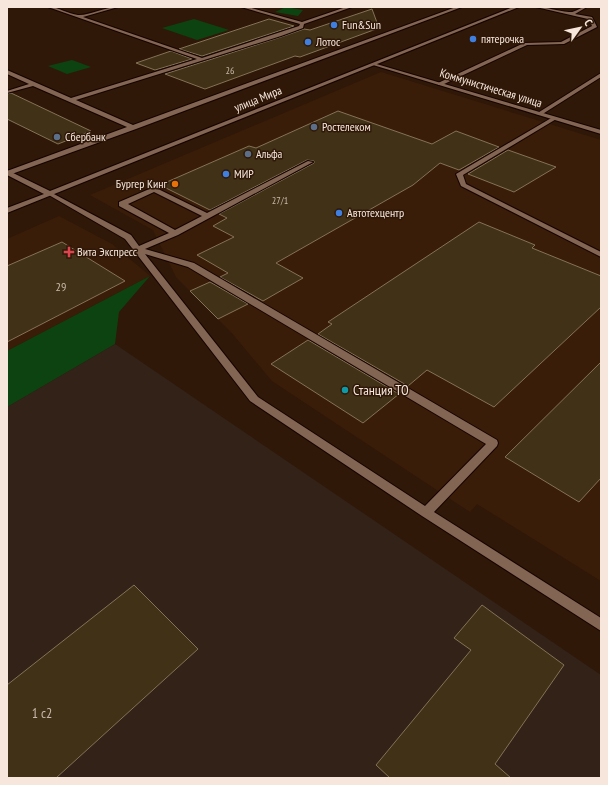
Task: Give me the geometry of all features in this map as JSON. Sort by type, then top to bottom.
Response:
[{"type":"main road","points":[[50,7],[201,60]]},
{"type":"main road","points":[[78,17],[116,7]]},
{"type":"main road","points":[[243,7],[302,23],[350,7]]},
{"type":"main road","points":[[8,172],[134,128],[460,7]]},
{"type":"main road","name":"улица Мира","points":[[7,211],[517,7]]},
{"type":"main road","points":[[538,7],[590,18],[595,27]]},
{"type":"main road","points":[[571,14],[585,7]]},
{"type":"main road","points":[[72,100],[279,35],[302,27],[302,23]]},
{"type":"main road","points":[[440,84],[526,44],[562,43],[595,27],[601,28]]},
{"type":"main road","points":[[279,35],[288,38]]},
{"type":"main road","points":[[327,50],[337,53]]},
{"type":"main road","name":"Коммунистическая улица","points":[[376,64],[601,132]]},
{"type":"main road","points":[[7,72],[134,128]]},
{"type":"main road","points":[[7,77],[14,75]]},
{"type":"main road","points":[[539,114],[601,75]]},
{"type":"main road","points":[[8,92],[33,84]]},
{"type":"main road","points":[[555,118],[460,174],[463,185],[601,255]]},
{"type":"main road","points":[[138,249],[175,233],[310,162]]},
{"type":"main road","points":[[8,172],[128,237],[254,399],[426,513],[601,625]]},
{"type":"main road","points":[[175,233],[122,204],[154,189],[207,216]]},
{"type":"main road","points":[[138,249],[191,265],[261,308],[493,443],[426,513]]},
{"type":"shaded area","points":[[381,72],[601,140],[601,581],[477,504],[470,512],[272,381],[231,332],[176,277],[153,230],[90,195]]},
{"type":"shaded area","points":[[59,216],[112,244],[150,276],[7,351],[7,239]]},
{"type":"shaded area","points":[[115,344],[601,675],[601,778],[7,778],[7,407]]},
{"type":"green space","points":[[286,7],[303,10],[298,16],[275,12]]},
{"type":"green space","points":[[194,19],[229,30],[197,40],[162,28]]},
{"type":"green space","points":[[72,60],[91,67],[67,74],[48,66]]},
{"type":"green space","points":[[150,276],[119,312],[115,344],[7,407],[7,351]]},
{"type":"building","points":[[372,9],[379,28],[300,57],[295,56],[205,89],[165,74],[304,29],[310,30]]},
{"type":"building","points":[[269,19],[294,26],[202,56],[179,49]]},
{"type":"building","points":[[171,51],[192,59],[155,70],[136,63]]},
{"type":"building","points":[[11,93],[91,131],[58,144],[7,119],[7,94]]},
{"type":"building","points":[[338,111],[432,144],[456,131],[499,147],[459,170],[440,163],[413,185],[276,263],[303,278],[263,301],[220,277],[228,273],[197,255],[234,237],[213,226],[227,218],[219,214],[314,163],[314,161],[307,160],[210,210],[160,185],[249,146],[256,148]]},
{"type":"building","points":[[508,150],[556,167],[514,192],[468,174]]},
{"type":"building","points":[[479,222],[535,245],[532,248],[601,276],[601,307],[494,407],[427,370],[408,386],[318,334],[332,324],[328,322]]},
{"type":"building","points":[[62,242],[125,281],[7,342],[7,266]]},
{"type":"building","points":[[210,282],[248,304],[218,319],[190,291]]},
{"type":"building","name":"Станция ТО","points":[[308,340],[399,394],[363,423],[271,364]]},
{"type":"building","points":[[601,362],[601,478],[579,502],[505,457]]},
{"type":"building","points":[[134,585],[198,649],[56,778],[7,778],[7,685]]},
{"type":"building","points":[[482,605],[564,665],[495,764],[511,778],[390,778],[376,765],[471,650],[454,638]]},
{"type":"place","name":"Fun&Sun","points":[[334,25]]},
{"type":"place","name":"пятерочка","points":[[473,39]]},
{"type":"place","name":"Лотос","points":[[308,42]]},
{"type":"place","name":"Ростелеком","points":[[314,127]]},
{"type":"place","name":"Сбербанк","points":[[57,137]]},
{"type":"place","name":"Альфа","points":[[248,154]]},
{"type":"place","name":"МИР","points":[[226,174]]},
{"type":"place","name":"Бургер Кинг","points":[[175,184]]},
{"type":"place","name":"Автотехцентр","points":[[339,213]]},
{"type":"place","name":"Вита Экспресс","points":[[69,252]]},
{"type":"place","name":"Станция ТО","points":[[345,390]]}]
